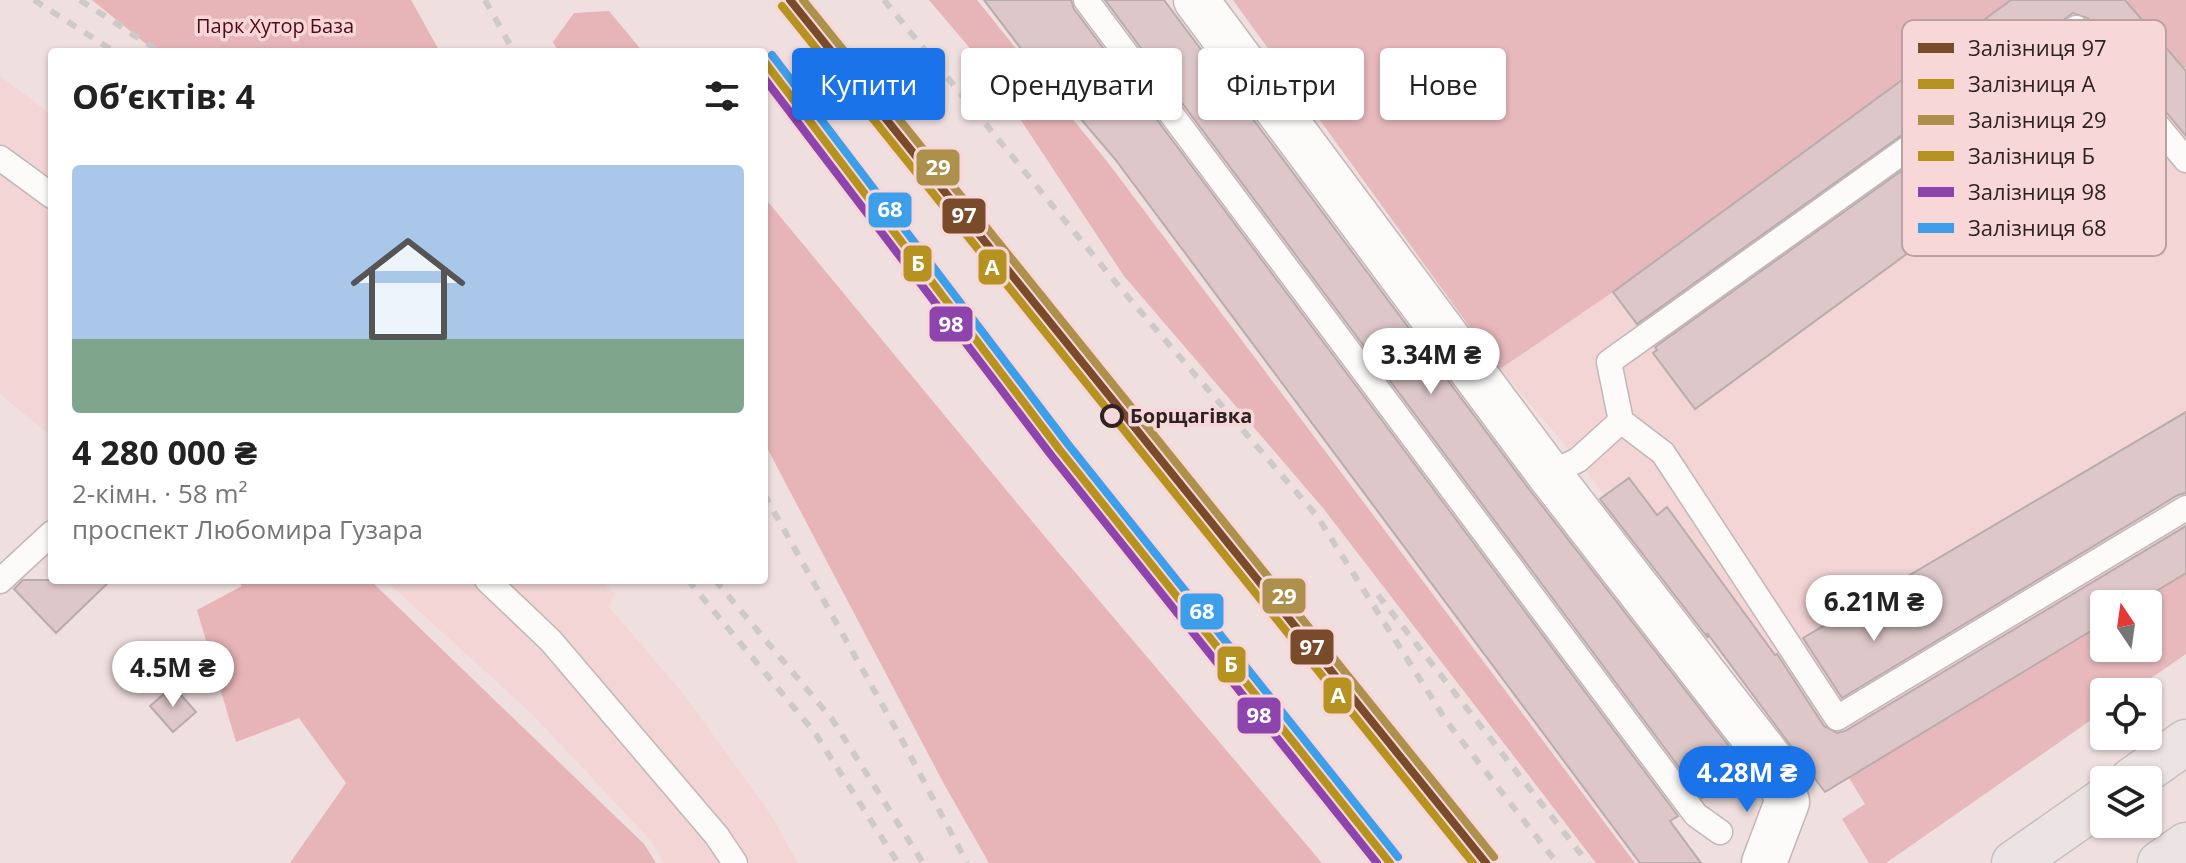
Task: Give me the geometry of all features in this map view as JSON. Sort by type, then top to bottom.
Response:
[{"type":"main road","points":[[2152,766],[2186,742]]},
{"type":"main road","points":[[2014,863],[2090,810]]},
{"type":"main road","points":[[2160,863],[2186,845]]},
{"type":"street","points":[[1196,0],[1549,474],[1778,769],[1787,802],[1764,863]]},
{"type":"lane","points":[[1086,0],[1696,815],[1720,832]]},
{"type":"lane","points":[[2166,136],[2186,160]]},
{"type":"lane","points":[[1902,152],[1609,362],[1621,421],[1663,453],[1837,718],[2186,508]]},
{"type":"lane","points":[[0,158],[48,193]]},
{"type":"lane","points":[[1549,474],[1578,460],[1621,421]]},
{"type":"lane","points":[[0,581],[48,537]]},
{"type":"lane","points":[[491,584],[551,641],[717,836],[735,863]]},
{"type":"shaded area","points":[[1233,0],[2011,0],[1984,20],[1902,20],[1902,80],[1613,292],[1500,369],[1320,120],[1364,120],[1364,48],[1268,48]]},
{"type":"shaded area","points":[[2011,0],[2125,0],[2142,20],[1984,20]]},
{"type":"shaded area","points":[[2125,0],[2186,0],[2184,69],[2166,48],[2166,20],[2142,20]]},
{"type":"shaded area","points":[[2166,48],[2186,71],[2186,573],[2158,590],[2090,590],[2090,631],[1825,792],[1578,460],[1500,369],[1613,292],[1902,80],[1902,256],[2166,256]]},
{"type":"shaded area","points":[[0,76],[48,112],[48,434],[0,394]]},
{"type":"shaded area","points":[[2186,573],[2186,654],[2151,678],[2090,678],[2090,721],[1886,863],[1869,863],[1842,819],[1865,804],[1849,778],[2090,632],[2090,662],[2162,662],[2162,590],[2158,590]]},
{"type":"shaded area","points":[[389,584],[604,584],[615,594],[608,606],[682,692],[769,812],[798,863],[664,863],[651,841],[533,715]]},
{"type":"green space","name":"Парк Хутор База","points":[[92,0],[411,0],[438,48],[151,48]]},
{"type":"green space","points":[[929,0],[977,0],[1016,48],[970,48]]},
{"type":"green space","points":[[609,11],[640,48],[557,48],[553,42],[574,13]]},
{"type":"green space","points":[[1021,120],[1074,120],[1635,863],[1596,863],[1323,508],[1124,276]]},
{"type":"green space","points":[[768,202],[1046,538],[1322,863],[989,863],[944,784],[768,450]]},
{"type":"green space","points":[[241,584],[374,584],[644,844],[656,863],[290,863],[346,783],[299,718],[236,742],[197,610],[242,586]]},
{"type":"building","points":[[984,0],[1071,0],[1074,9],[1103,48],[1020,48]]},
{"type":"building","points":[[1105,0],[1164,0],[1200,48],[1198,120],[1254,120],[1529,489],[1728,745],[1733,774],[1702,798],[1182,103],[1182,48],[1141,48]]},
{"type":"building","points":[[2011,0],[2125,0],[2142,20],[2090,20],[2073,13],[2063,20],[1984,20]]},
{"type":"building","points":[[2166,48],[2186,71],[2186,136],[2166,112]]},
{"type":"building","points":[[1902,80],[1902,135],[1637,324],[1613,292]]},
{"type":"building","points":[[1082,120],[1157,120],[1678,816],[1670,821],[1701,863],[1640,863],[1115,159]]},
{"type":"building","points":[[1902,170],[1904,256],[1695,409],[1653,353],[1657,350],[1655,347]]},
{"type":"building","points":[[2186,412],[2186,493],[1842,698],[1803,638]]},
{"type":"building","points":[[1629,478],[1657,515],[1667,507],[1777,654],[1824,726],[1837,733],[2186,526],[2186,573],[2158,590],[2090,590],[2090,631],[1825,792],[1707,633],[1708,638],[1600,499]]},
{"type":"building","points":[[23,580],[48,580],[48,584],[107,584],[56,633],[14,589]]},
{"type":"building","points":[[173,686],[196,712],[173,732],[150,706]]},
{"type":"railway","points":[[34,0],[109,48]]},
{"type":"railway","points":[[80,0],[154,48]]},
{"type":"railway","points":[[485,0],[512,48]]},
{"type":"railway","points":[[884,0],[1116,283],[1317,516],[1447,722],[1557,863]]},
{"type":"railway","points":[[768,501],[967,863]]},
{"type":"railway","points":[[691,584],[815,733],[898,863]]},
{"type":"railway","points":[[718,584],[832,719],[923,863]]},
{"type":"railway","points":[[1378,595],[1588,863]]},
{"type":"rail line","name":"97","points":[[790,0],[1486,863]]},
{"type":"rail line","name":"29","points":[[803,0],[1494,857]]},
{"type":"rail line","name":"A","points":[[782,6],[1473,863]]},
{"type":"rail line","name":"68","points":[[772,55],[1067,443],[1398,857]]},
{"type":"rail line","name":"Б","points":[[768,66],[1059,449],[1390,863]]},
{"type":"rail line","name":"98","points":[[768,83],[1051,455],[1377,863]]},
{"type":"place","name":"Борщагівка","points":[[1112,416]]}]
